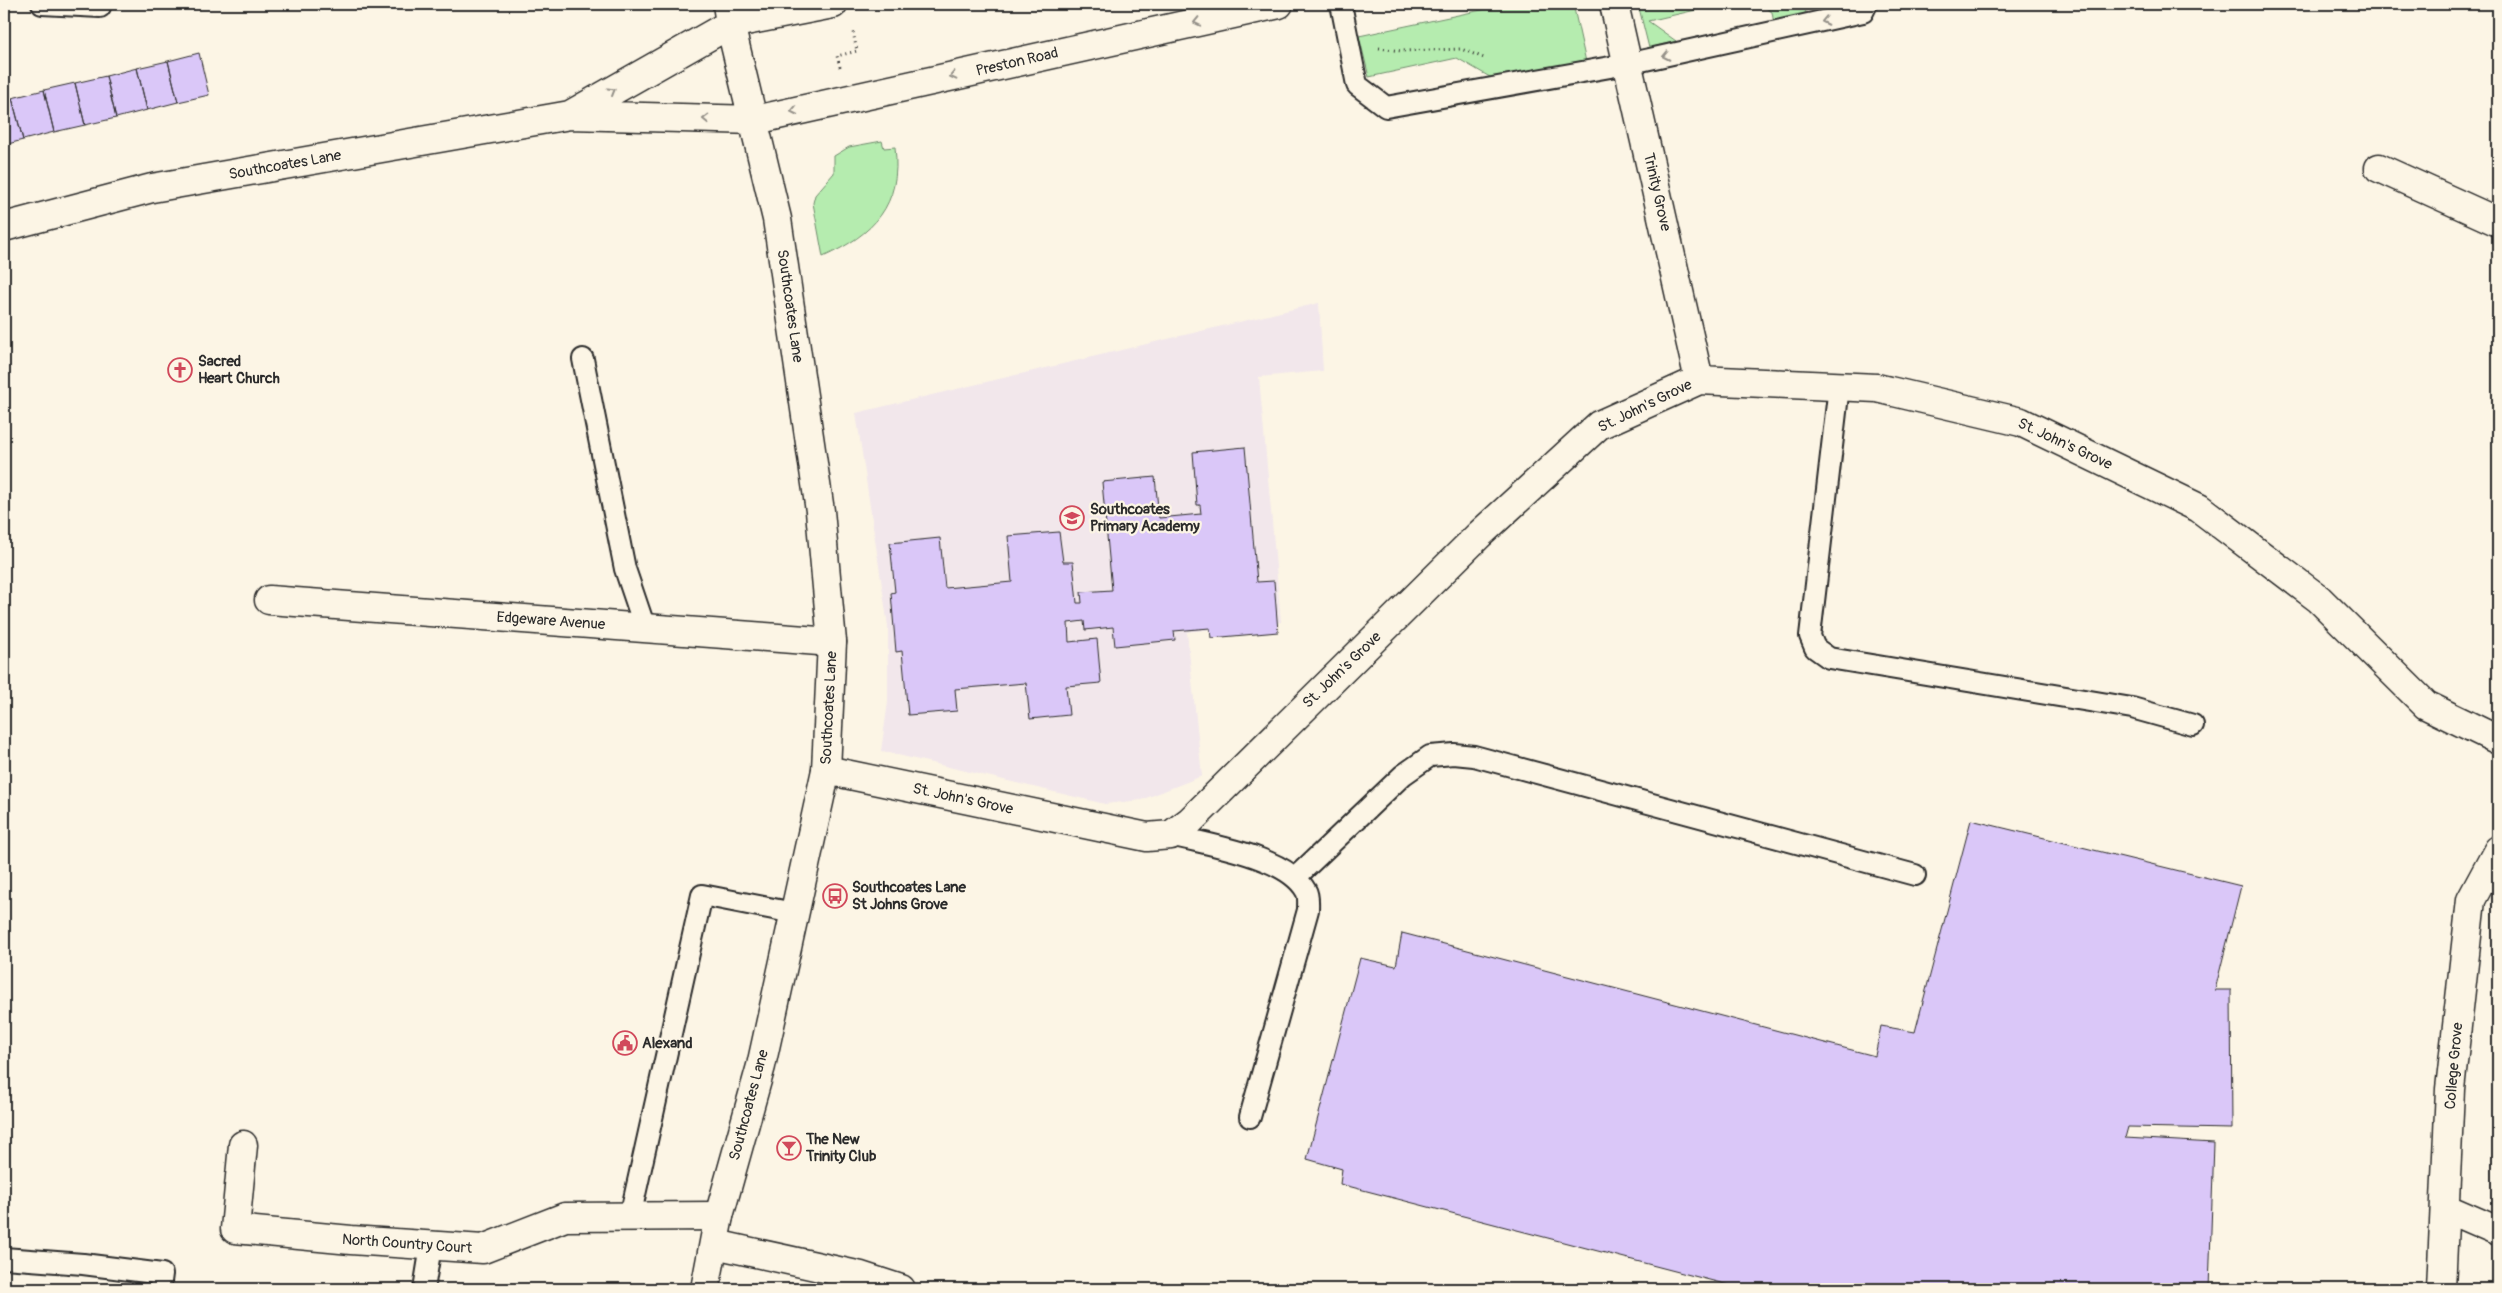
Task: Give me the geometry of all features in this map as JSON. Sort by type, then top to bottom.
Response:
[{"type":"street","name":"Preston Road","points":[[755,120],[1279,4]]},
{"type":"street","name":"Trinity Grove","points":[[1614,4],[1699,380]]},
{"type":"street","points":[[729,14],[841,13]]},
{"type":"street","name":"Southcoates Lane","points":[[570,115],[729,14],[755,120],[778,229],[820,510],[832,642],[826,770],[761,1066],[719,1216],[705,1289]]},
{"type":"street","name":"Southcoates Lane","points":[[4,227],[152,188],[570,115],[755,120]]},
{"type":"street","points":[[2379,168],[2498,222]]},
{"type":"street","name":"St. John's Grove","points":[[826,770],[1147,838],[1171,835],[1190,821],[1480,534],[1599,426],[1699,380],[1877,388],[2021,422],[2199,508],[2319,600],[2426,705],[2498,740]]},
{"type":"street","name":"Edgeware Avenue","points":[[269,600],[832,642]]},
{"type":"street","name":"College Grove","points":[[2441,1289],[2450,1090],[2471,900],[2498,850]]},
{"type":"street","name":"North Country Court","points":[[243,1144],[234,1229],[483,1249],[565,1218],[719,1216]]},
{"type":"street","points":[[2446,1208],[2498,1231]]},
{"type":"street","points":[[715,1244],[861,1276],[901,1289]]},
{"type":"lane","points":[[42,4],[100,7]]},
{"type":"lane","points":[[1341,4],[1357,85],[1386,107],[1627,64],[1863,12],[1867,4]]},
{"type":"lane","points":[[583,359],[625,569],[645,628]]},
{"type":"lane","points":[[1839,386],[1810,636],[1815,648],[1829,658],[2132,708],[2193,726]]},
{"type":"lane","points":[[1296,877],[1402,775],[1430,756],[1454,754],[1483,759],[1915,875]]},
{"type":"lane","points":[[1171,835],[1270,861],[1296,877],[1307,892],[1308,910],[1250,1117]]},
{"type":"lane","points":[[630,1217],[702,895],[794,913]]},
{"type":"lane","points":[[424,1289],[430,1246]]},
{"type":"lane","points":[[4,1258],[83,1264],[162,1274],[160,1289]]},
{"type":"path","points":[[841,13],[857,51],[837,56],[848,99]]},
{"type":"path","points":[[1349,45],[1401,51],[1461,49],[1487,59]]},
{"type":"shaded area","name":"Southcoates Primary Academy","points":[[1319,303],[1323,371],[1259,377],[1281,622],[1187,632],[1202,776],[1141,800],[1105,804],[881,751],[888,702],[888,626],[856,413]]},
{"type":"green space","points":[[1510,4],[1573,4],[1586,62],[1495,80],[1457,58],[1369,77],[1359,36]]},
{"type":"green space","points":[[1638,4],[1722,4],[1648,21],[1676,41],[1649,48]]},
{"type":"green space","points":[[1760,4],[1813,4],[1808,7],[1802,19],[1774,24],[1772,12]]},
{"type":"green space","points":[[882,141],[884,148],[895,147],[896,167],[894,185],[889,201],[881,215],[870,227],[857,238],[823,257],[813,203],[815,195],[834,173],[834,156],[849,147]]},
{"type":"building","points":[[199,53],[209,95],[178,102],[168,61]]},
{"type":"building","points":[[168,61],[178,102],[147,110],[137,68]]},
{"type":"building","points":[[137,68],[147,110],[116,118],[106,76]]},
{"type":"building","points":[[106,76],[116,118],[85,125],[75,83]]},
{"type":"building","points":[[75,83],[85,125],[54,132],[44,90]]},
{"type":"building","points":[[44,90],[54,132],[23,140],[12,98]]},
{"type":"building","points":[[12,98],[23,140],[4,145],[4,100]]},
{"type":"building","points":[[1245,447],[1257,582],[1274,581],[1278,632],[1211,638],[1210,628],[1174,631],[1175,640],[1115,646],[1113,627],[1085,630],[1084,621],[1068,623],[1069,642],[1097,639],[1101,683],[1066,686],[1069,715],[1030,719],[1026,683],[955,689],[957,711],[908,715],[902,651],[896,652],[891,593],[895,592],[890,543],[940,538],[945,588],[1012,582],[1008,536],[1059,532],[1063,562],[1073,562],[1077,603],[1082,603],[1081,592],[1112,590],[1102,482],[1155,477],[1159,518],[1201,514],[1200,505],[1197,505],[1193,452]]},
{"type":"building","points":[[1971,820],[2241,886],[2215,990],[2231,990],[2232,1129],[2128,1127],[2125,1138],[2214,1143],[2209,1289],[1744,1289],[1340,1184],[1342,1169],[1307,1159],[1360,958],[1396,966],[1402,933],[1875,1056],[1881,1026],[1915,1032]]},
{"type":"place","name":"Sacred Heart Church","points":[[180,370]]},
{"type":"place","name":"Southcoates Primary Academy","points":[[1072,518]]},
{"type":"place","name":"Southcoates Lane St Johns Grove","points":[[835,896]]},
{"type":"place","name":"Alexand","points":[[625,1043]]},
{"type":"place","name":"The New Trinity Club","points":[[789,1148]]}]
